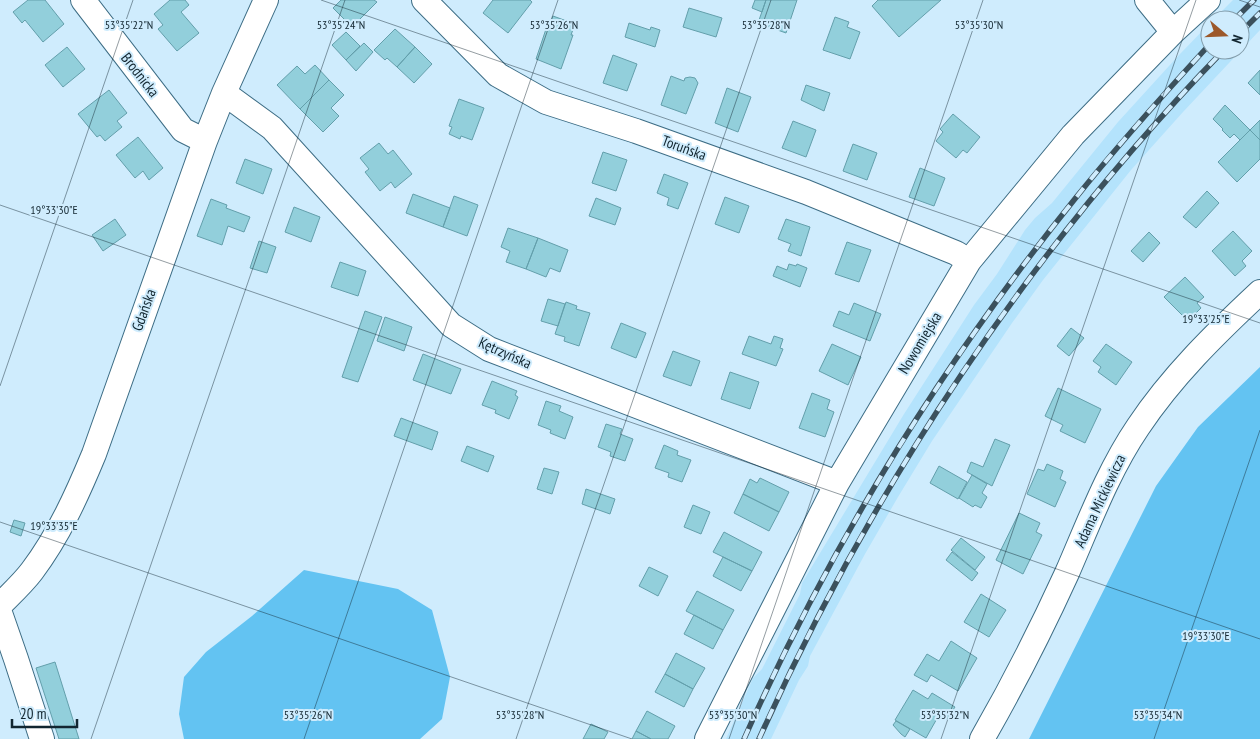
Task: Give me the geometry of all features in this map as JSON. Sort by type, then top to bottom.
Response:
[{"type":"street","name":"Brodnicka","points":[[83,0],[182,130],[205,141]]},
{"type":"street","name":"Gdańska","points":[[0,605],[32,572],[58,532],[77,495],[94,454],[205,141],[224,93],[266,0]]},
{"type":"street","name":"Toruńska","points":[[424,0],[498,75],[546,102],[636,131],[806,192],[956,253],[969,261]]},
{"type":"street","points":[[1147,0],[1173,32]]},
{"type":"street","name":"Nowomiejska","points":[[707,739],[837,483],[969,261],[1073,135],[1173,32],[1208,0]]},
{"type":"street","name":"Kętrzyńska","points":[[224,93],[272,128],[451,325],[489,349],[837,483]]},
{"type":"street","name":"Adama Mickiewicza","points":[[982,739],[1014,684],[1058,593],[1104,490],[1138,428],[1162,394],[1196,355],[1260,292]]},
{"type":"street","points":[[0,613],[42,739]]},
{"type":"shaded area","points":[[1233,0],[1260,0],[1260,30],[1250,41],[1250,10],[1223,10]]},
{"type":"shaded area","points":[[1200,33],[1200,60],[1232,60],[1131,170],[1043,280],[1012,323],[932,441],[898,497],[810,656],[808,666],[799,680],[771,739],[726,739],[753,678],[762,669],[800,594],[802,583],[904,414],[974,305],[997,274],[1025,230],[1052,203],[1118,122]]},
{"type":"water","points":[[1260,367],[1260,739],[1029,739],[1156,486],[1198,427]]},
{"type":"water","points":[[304,570],[398,589],[432,610],[450,677],[442,719],[420,739],[184,739],[179,714],[184,677],[206,652],[252,616]]},
{"type":"building","points":[[28,0],[45,0],[64,24],[43,42],[25,20],[22,23],[13,12]]},
{"type":"building","points":[[170,0],[185,0],[189,5],[181,12],[199,33],[177,51],[158,29],[163,25],[154,14]]},
{"type":"building","points":[[341,0],[374,0],[377,2],[352,27],[333,8]]},
{"type":"building","points":[[493,0],[530,0],[532,2],[508,33],[483,13]]},
{"type":"building","points":[[755,0],[766,0],[762,12],[752,8]]},
{"type":"building","points":[[766,0],[797,0],[786,33],[758,23]]},
{"type":"building","points":[[878,0],[941,0],[899,37],[872,6]]},
{"type":"building","points":[[689,8],[722,18],[716,37],[683,27]]},
{"type":"building","points":[[553,16],[575,24],[561,69],[536,59],[547,26],[549,27]]},
{"type":"building","points":[[835,17],[849,22],[847,27],[860,32],[850,59],[823,50]]},
{"type":"building","points":[[629,23],[650,30],[651,27],[660,30],[655,47],[625,37]]},
{"type":"building","points":[[395,29],[415,47],[397,67],[387,58],[385,60],[374,50]]},
{"type":"building","points":[[346,32],[360,46],[346,60],[332,45]]},
{"type":"building","points":[[364,43],[373,52],[356,71],[346,60]]},
{"type":"building","points":[[67,47],[85,69],[63,87],[45,65]]},
{"type":"building","points":[[415,47],[432,64],[414,83],[397,67]]},
{"type":"building","points":[[613,55],[637,64],[627,91],[603,83]]},
{"type":"building","points":[[315,65],[329,80],[300,109],[277,85],[297,66],[305,74]]},
{"type":"building","points":[[1260,70],[1260,95],[1248,83]]},
{"type":"building","points":[[671,76],[684,81],[685,78],[695,78],[698,83],[686,114],[661,105]]},
{"type":"building","points":[[329,80],[344,95],[331,108],[339,116],[323,132],[300,109]]},
{"type":"building","points":[[806,85],[830,93],[824,111],[801,100]]},
{"type":"building","points":[[727,88],[751,97],[738,132],[715,123]]},
{"type":"building","points":[[109,90],[127,113],[117,121],[122,127],[105,141],[100,135],[97,137],[78,114]]},
{"type":"building","points":[[459,99],[484,108],[472,140],[461,136],[460,139],[449,134],[452,127],[449,126]]},
{"type":"building","points":[[1225,105],[1250,130],[1240,140],[1234,134],[1230,138],[1213,119]]},
{"type":"building","points":[[953,114],[980,137],[967,153],[963,150],[956,158],[936,141],[943,132],[940,129]]},
{"type":"building","points":[[1260,120],[1260,140],[1250,130]]},
{"type":"building","points":[[793,121],[816,130],[806,157],[782,148]]},
{"type":"building","points":[[1250,130],[1260,140],[1260,159],[1237,182],[1218,162]]},
{"type":"building","points":[[138,137],[163,168],[149,180],[143,171],[135,178],[116,155]]},
{"type":"building","points":[[379,143],[388,154],[393,150],[412,174],[395,188],[391,182],[380,191],[365,172],[369,169],[360,158]]},
{"type":"building","points":[[853,144],[877,153],[867,180],[843,171]]},
{"type":"building","points":[[603,152],[627,160],[616,191],[592,183]]},
{"type":"building","points":[[245,159],[272,169],[263,194],[236,183]]},
{"type":"building","points":[[920,168],[945,178],[934,206],[909,197]]},
{"type":"building","points":[[664,174],[688,183],[678,209],[667,205],[669,198],[657,193]]},
{"type":"building","points":[[1207,191],[1219,203],[1196,228],[1183,217]]},
{"type":"building","points":[[413,194],[450,208],[443,227],[406,213]]},
{"type":"building","points":[[454,196],[478,205],[467,236],[443,227]]},
{"type":"building","points":[[725,197],[749,206],[739,233],[715,224]]},
{"type":"building","points":[[596,198],[621,208],[615,225],[589,216]]},
{"type":"building","points":[[211,199],[227,205],[226,208],[250,217],[244,232],[228,226],[222,245],[197,236]]},
{"type":"building","points":[[294,207],[320,217],[311,242],[285,232]]},
{"type":"building","points":[[115,219],[126,235],[103,251],[92,235]]},
{"type":"building","points":[[786,219],[810,227],[801,256],[788,251],[791,244],[778,239]]},
{"type":"building","points":[[508,228],[538,238],[526,269],[506,262],[510,251],[501,247]]},
{"type":"building","points":[[1233,231],[1252,251],[1242,261],[1246,266],[1235,276],[1212,251]]},
{"type":"building","points":[[1149,232],[1160,243],[1143,262],[1131,251]]},
{"type":"building","points":[[538,238],[568,250],[560,272],[550,268],[546,277],[526,269]]},
{"type":"building","points":[[259,241],[276,247],[267,273],[250,268]]},
{"type":"building","points":[[847,242],[871,250],[859,282],[835,274]]},
{"type":"building","points":[[340,262],[366,271],[358,296],[331,287]]},
{"type":"building","points":[[789,264],[796,266],[797,264],[807,268],[800,287],[773,276],[777,266],[787,270]]},
{"type":"building","points":[[1185,277],[1204,297],[1197,303],[1201,308],[1188,321],[1164,297]]},
{"type":"building","points":[[548,299],[565,304],[558,326],[541,321]]},
{"type":"building","points":[[566,302],[577,306],[576,309],[590,313],[579,346],[564,341],[565,337],[555,334]]},
{"type":"building","points":[[854,303],[881,314],[870,341],[833,326],[839,311],[849,315]]},
{"type":"building","points":[[365,311],[382,317],[358,382],[342,377]]},
{"type":"building","points":[[385,317],[412,327],[404,351],[377,341]]},
{"type":"building","points":[[621,323],[646,333],[636,358],[611,348]]},
{"type":"building","points":[[1071,328],[1084,338],[1069,356],[1057,346]]},
{"type":"building","points":[[749,336],[771,344],[774,336],[783,339],[780,348],[783,349],[776,366],[742,354]]},
{"type":"building","points":[[832,344],[861,357],[848,385],[819,371]]},
{"type":"building","points":[[1106,344],[1132,362],[1116,385],[1098,372],[1101,367],[1093,361]]},
{"type":"building","points":[[673,351],[700,361],[691,386],[663,376]]},
{"type":"building","points":[[423,354],[461,369],[451,394],[413,380]]},
{"type":"building","points":[[730,372],[759,382],[750,409],[721,399]]},
{"type":"building","points":[[492,381],[517,391],[515,395],[518,397],[509,419],[495,413],[496,410],[482,405]]},
{"type":"building","points":[[1058,388],[1101,409],[1085,443],[1060,431],[1063,425],[1045,416]]},
{"type":"building","points":[[812,393],[830,400],[827,409],[834,412],[825,437],[799,428]]},
{"type":"building","points":[[546,401],[561,406],[559,411],[573,417],[565,439],[550,433],[551,430],[538,425]]},
{"type":"building","points":[[401,418],[438,432],[432,450],[394,436]]},
{"type":"building","points":[[606,424],[622,429],[620,434],[633,439],[625,461],[610,456],[611,452],[598,447]]},
{"type":"building","points":[[995,439],[1010,445],[992,486],[967,472],[971,462],[983,467]]},
{"type":"building","points":[[664,445],[678,451],[677,455],[691,460],[682,482],[668,477],[669,473],[655,468]]},
{"type":"building","points":[[467,446],[494,456],[488,472],[461,461]]},
{"type":"building","points":[[1047,464],[1063,471],[1060,479],[1066,482],[1055,507],[1027,494],[1038,469],[1044,471]]},
{"type":"building","points":[[939,466],[967,482],[958,499],[930,483]]},
{"type":"building","points":[[544,468],[559,472],[552,494],[537,489]]},
{"type":"building","points":[[972,475],[987,484],[982,493],[987,497],[981,508],[975,505],[973,507],[959,498]]},
{"type":"building","points":[[760,478],[789,492],[779,512],[743,494],[750,479],[757,483]]},
{"type":"building","points":[[586,489],[615,499],[610,514],[582,504]]},
{"type":"building","points":[[743,494],[779,512],[769,531],[734,513]]},
{"type":"building","points":[[693,505],[710,512],[701,534],[684,527]]},
{"type":"building","points":[[1019,513],[1040,523],[1036,532],[1042,535],[1023,574],[996,560]]},
{"type":"building","points":[[14,520],[25,523],[21,536],[10,532]]},
{"type":"building","points":[[724,532],[762,552],[752,571],[713,552]]},
{"type":"building","points":[[961,538],[985,557],[975,570],[951,550]]},
{"type":"building","points":[[952,552],[978,573],[972,581],[946,560]]},
{"type":"building","points":[[723,557],[752,571],[741,591],[713,576]]},
{"type":"building","points":[[649,567],[668,576],[658,596],[639,586]]},
{"type":"building","points":[[697,591],[734,610],[723,630],[686,611]]},
{"type":"building","points":[[981,594],[1006,610],[989,637],[964,622]]},
{"type":"building","points":[[694,615],[723,630],[713,649],[684,634]]},
{"type":"building","points":[[951,641],[977,658],[958,691],[931,675],[927,682],[914,675],[927,654],[939,661]]},
{"type":"building","points":[[676,653],[705,668],[693,689],[665,674]]},
{"type":"building","points":[[55,662],[79,739],[59,739],[36,668]]},
{"type":"building","points":[[665,674],[693,689],[684,707],[655,692]]},
{"type":"building","points":[[913,690],[928,699],[932,693],[955,707],[947,719],[939,715],[926,738],[895,720]]},
{"type":"building","points":[[647,711],[675,726],[668,739],[651,739],[636,731]]},
{"type":"building","points":[[896,721],[910,729],[905,737],[893,725]]},
{"type":"building","points":[[591,724],[608,732],[604,739],[583,739]]},
{"type":"building","points":[[636,731],[651,739],[632,739]]},
{"type":"railway","points":[[1244,10],[1254,0]]},
{"type":"railway","points":[[1250,23],[1260,13]]},
{"type":"railway","points":[[744,739],[777,667],[813,596],[851,527],[934,392],[1025,262],[1107,160],[1200,55]]},
{"type":"railway","points":[[759,739],[804,645],[852,553],[905,462],[961,374],[1022,289],[1086,206],[1153,126],[1215,60]]}]
